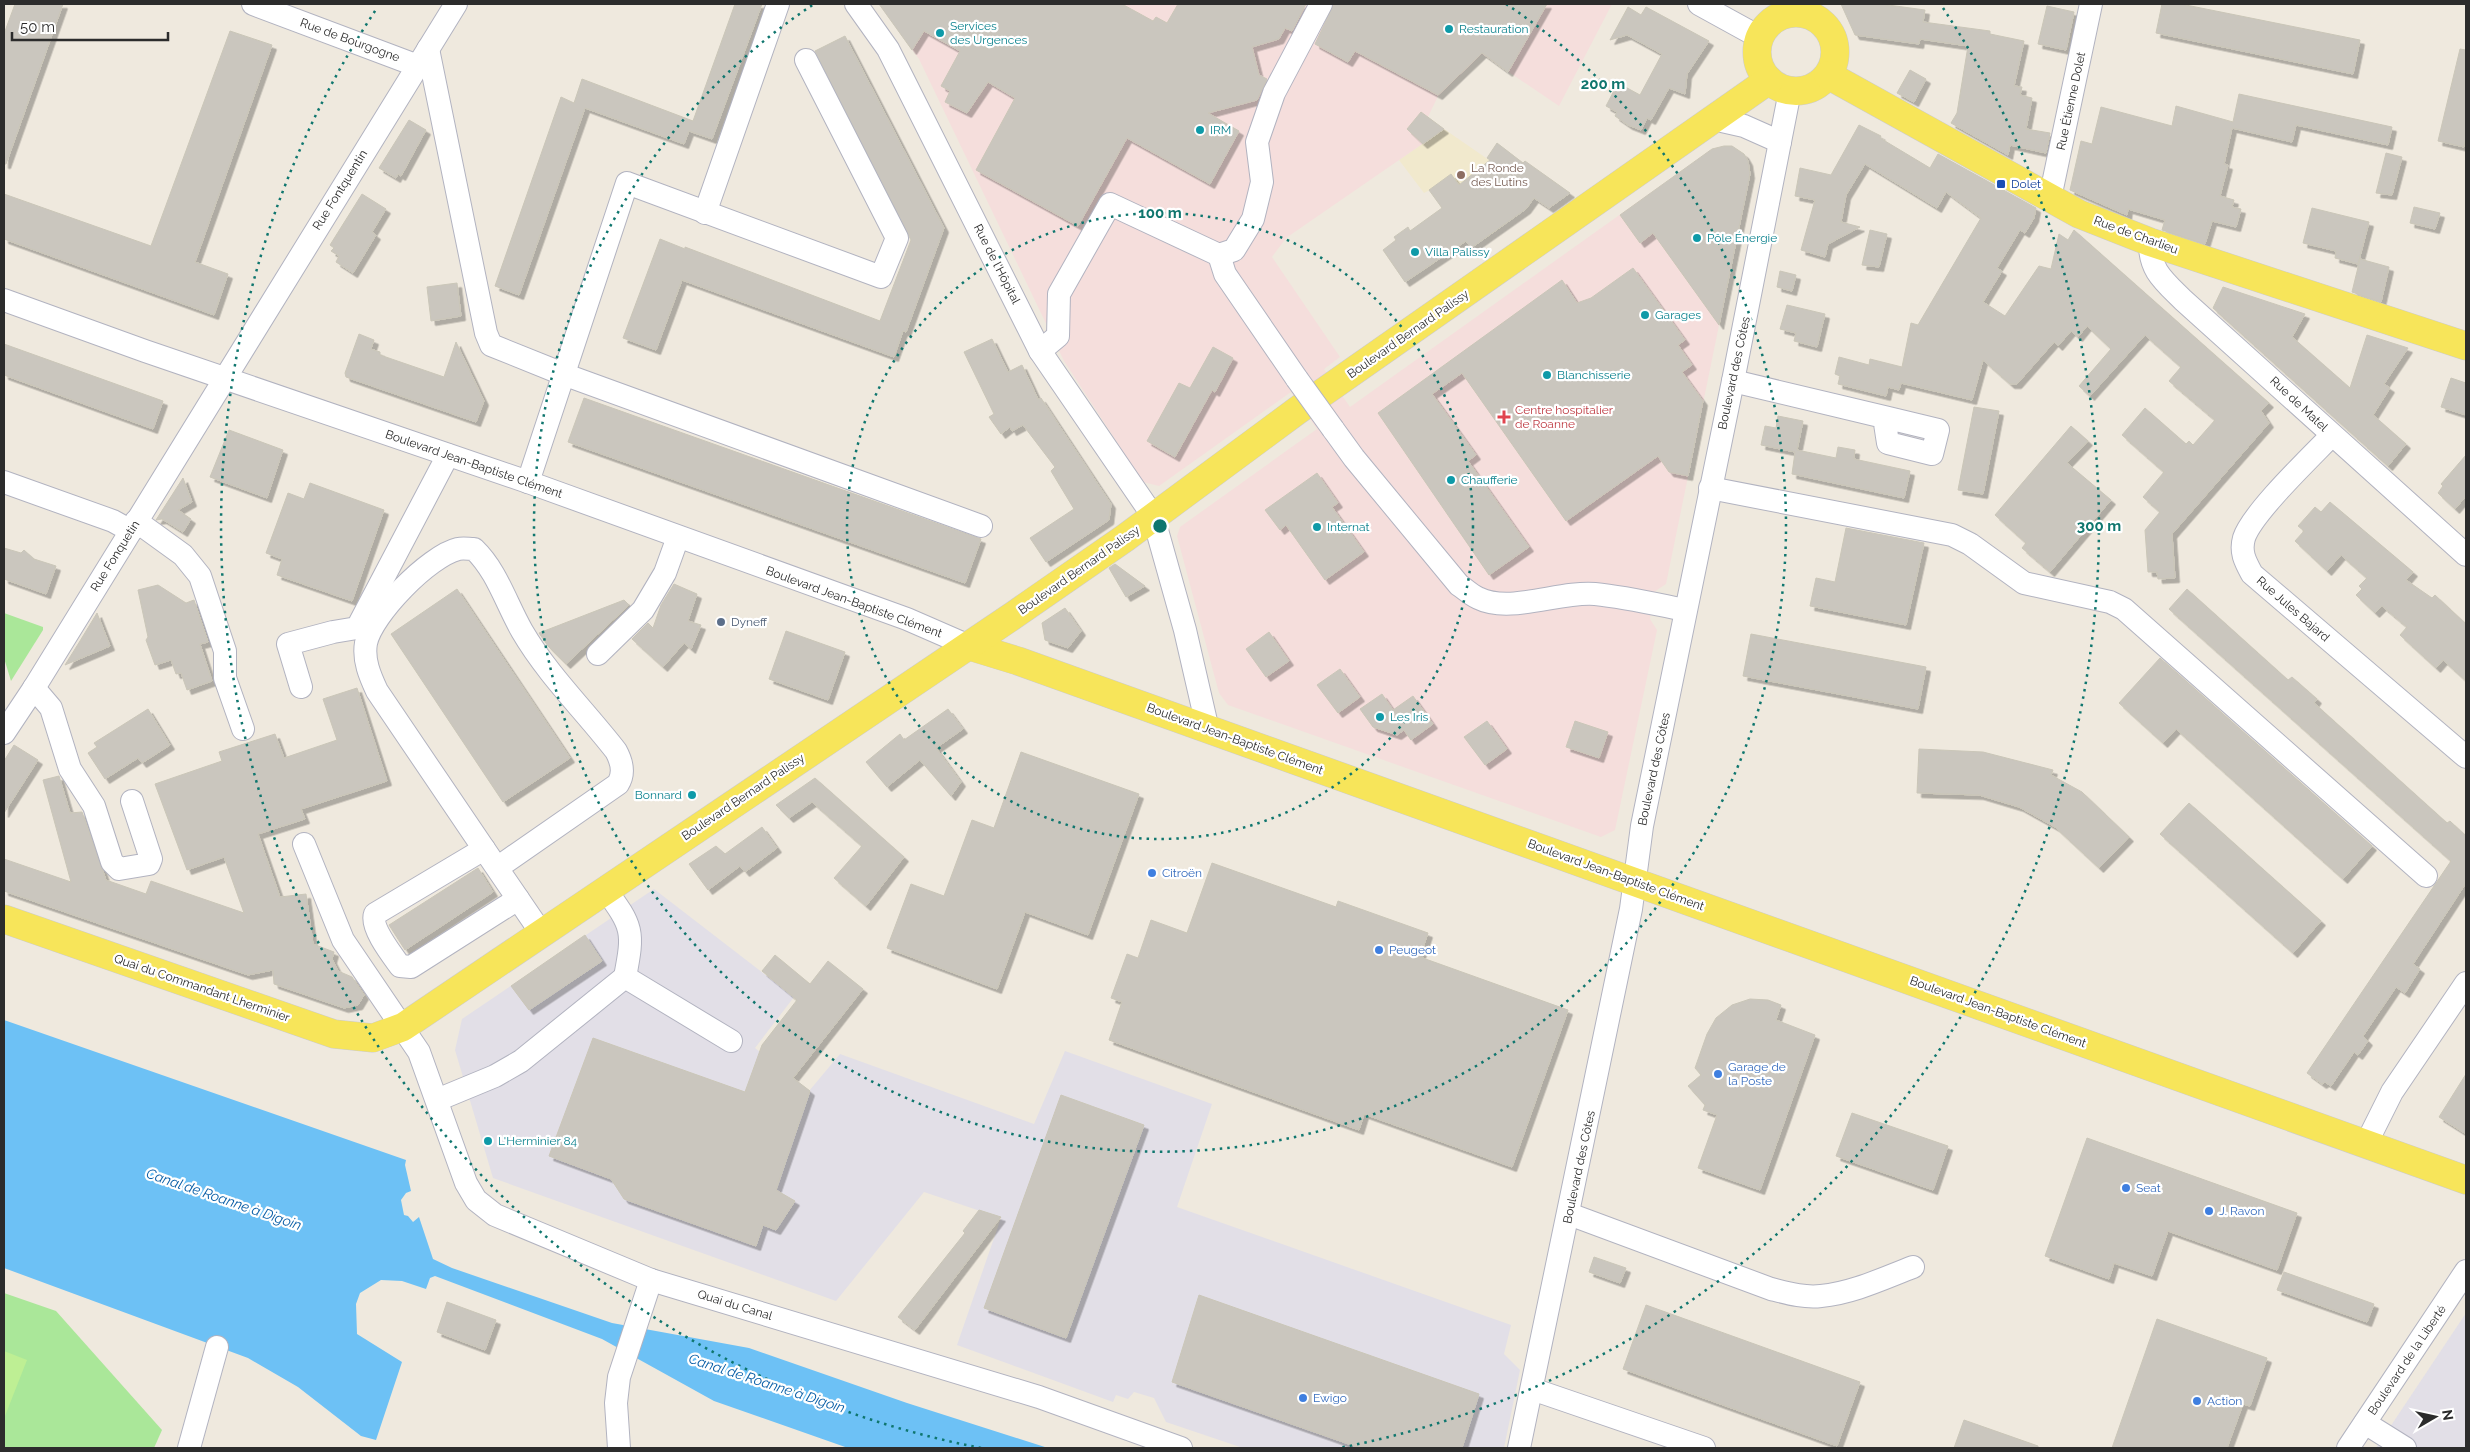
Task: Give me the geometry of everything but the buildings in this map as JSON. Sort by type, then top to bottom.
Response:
[{"type":"main road","points":[[1804,8],[1826,25],[1833,37],[1836,50],[1834,63],[1828,75],[1811,88],[1779,85],[1761,71],[1758,60],[1759,37],[1764,28],[1782,14],[1804,8]]},
{"type":"main road","name":"Rue de Charlieu","points":[[1828,75],[2079,214],[2150,242],[2466,346]]},
{"type":"main road","name":"Boulevard Bernard Palissy","points":[[403,1027],[542,934],[605,889],[970,646],[1125,538],[1152,516],[1298,410],[1713,119],[1779,85]]},
{"type":"main road","name":"Boulevard Jean-Baptiste Clément","points":[[970,646],[1027,664],[2466,1180]]},
{"type":"main road","name":"Quai du Commandant Lherminier","points":[[4,918],[334,1034],[372,1038],[403,1027]]},
{"type":"street","name":"Rue de Bourgogne","points":[[254,4],[423,57]]},
{"type":"street","name":"Rue Fontquentin","points":[[224,377],[456,4]]},
{"type":"street","points":[[705,213],[778,4]]},
{"type":"street","name":"Rue de l'Hôpital","points":[[856,4],[888,49],[1040,351],[1152,516],[1185,630],[1208,730]]},
{"type":"street","points":[[1040,351],[1058,336],[1059,294],[1110,204],[1219,255],[1234,250],[1253,219],[1262,182],[1257,142],[1274,93],[1321,4]]},
{"type":"street","points":[[1699,4],[1759,37]]},
{"type":"street","name":"Rue Étienne Dolet","points":[[2050,198],[2091,4]]},
{"type":"street","points":[[423,57],[486,333],[491,345],[563,374],[982,526]]},
{"type":"street","points":[[528,482],[627,183],[881,277],[897,238],[806,60]]},
{"type":"street","name":"Boulevard des Côtes","points":[[1519,1448],[1632,909],[1633,881],[1642,826],[1780,142],[1779,85]]},
{"type":"street","points":[[1713,119],[1744,126],[1780,142]]},
{"type":"street","name":"Rue de Matel","points":[[2150,242],[2150,257],[2158,276],[2466,555]]},
{"type":"street","points":[[1219,255],[1225,274],[1354,458],[1459,585],[1478,598],[1496,603],[1513,603],[1564,595],[1594,594],[1685,610]]},
{"type":"street","name":"Boulevard Jean-Baptiste Clément","points":[[4,300],[528,482],[907,619],[970,646]]},
{"type":"street","name":"Rue Fonquetin","points":[[4,733],[34,688],[224,377]]},
{"type":"street","points":[[1733,381],[1884,417]]},
{"type":"street","name":"Rue Jules Bajard","points":[[2332,435],[2258,515],[2244,537],[2242,556],[2252,574],[2466,757]]},
{"type":"street","points":[[301,687],[288,644],[332,632],[357,628],[448,455]]},
{"type":"street","points":[[4,482],[113,521],[133,526],[183,555],[195,567],[200,576],[225,651],[225,678],[242,729]]},
{"type":"street","points":[[1710,488],[1952,535],[1970,544],[2024,583],[2110,602],[2124,609],[2426,876]]},
{"type":"street","points":[[598,654],[643,610],[665,573],[678,537]]},
{"type":"street","points":[[497,868],[618,784],[622,778],[622,768],[616,750],[543,662],[522,631],[486,561],[474,549],[458,549],[443,556],[397,592],[372,629],[366,643],[366,661],[377,691],[484,849],[542,934]]},
{"type":"street","points":[[34,688],[51,708],[70,769],[94,806],[112,862],[119,868],[150,864],[151,858],[132,801]]},
{"type":"street","name":"Quai du Canal","points":[[304,844],[343,940],[419,1052],[459,1168],[476,1200],[495,1215],[652,1280],[1039,1397],[1181,1448]]},
{"type":"street","points":[[484,849],[375,914],[374,924],[389,952],[400,966],[411,967],[518,899]]},
{"type":"street","points":[[436,1100],[495,1076],[520,1061],[625,977],[631,943],[630,930],[622,912],[605,889]]},
{"type":"street","points":[[625,977],[730,1041]]},
{"type":"street","points":[[2366,1144],[2392,1092],[2466,983]]},
{"type":"street","points":[[1569,1214],[1779,1291],[1796,1295],[1821,1296],[1864,1286],[1913,1266]]},
{"type":"street","name":"Boulevard de la Liberté","points":[[2348,1448],[2466,1271]]},
{"type":"street","points":[[624,1446],[616,1403],[619,1377],[652,1280]]},
{"type":"street","points":[[189,1448],[217,1347]]},
{"type":"street","points":[[1532,1389],[1704,1448]]},
{"type":"street","points":[[2365,1423],[2405,1448]]},
{"type":"shaded area","name":"Centre hospitalier de Roanne","points":[[879,4],[1612,4],[1559,106],[1482,54],[1438,96],[1428,117],[1444,129],[1286,238],[1272,257],[1340,357],[1324,369],[1350,407],[1712,149],[1732,146],[1746,157],[1750,174],[1666,584],[1654,592],[1650,619],[1657,630],[1615,830],[1601,837],[1228,705],[1219,693],[1177,536],[1180,527],[1317,429],[1291,392],[1159,486],[1143,482],[1064,361],[919,59]]},
{"type":"shaded area","name":"La Ronde des Lutins","points":[[1444,129],[1537,193],[1526,209],[1486,238],[1430,190],[1424,193],[1399,160]]},
{"type":"shaded area","points":[[654,889],[794,997],[755,1048],[809,1091],[840,1054],[1034,1124],[1065,1051],[1212,1104],[1177,1207],[1511,1325],[1504,1354],[1520,1370],[1504,1448],[1243,1448],[1166,1422],[1154,1398],[1134,1392],[1128,1399],[1116,1395],[1113,1402],[957,1345],[1001,1218],[924,1192],[836,1301],[493,1178],[455,1050],[462,1019]]},
{"type":"shaded area","points":[[2466,1313],[2466,1448],[2376,1448]]},
{"type":"green space","points":[[4,613],[43,627],[43,630],[11,681],[4,658]]},
{"type":"green space","points":[[4,1293],[56,1311],[162,1430],[154,1448],[4,1447]]},
{"type":"green space","points":[[4,1351],[27,1360],[5,1416],[4,1415]]},
{"type":"water","name":"Canal de Roanne à Digoin","points":[[4,1020],[406,1160],[405,1165],[411,1191],[406,1193],[401,1200],[404,1215],[408,1216],[413,1222],[419,1217],[433,1259],[452,1268],[612,1323],[749,1348],[907,1403],[1048,1448],[848,1448],[714,1401],[602,1339],[435,1276],[430,1278],[426,1289],[402,1281],[381,1280],[360,1293],[356,1304],[357,1334],[402,1362],[376,1440],[361,1436],[298,1387],[248,1358],[4,1268]]},
{"type":"place","name":"Restauration","points":[[1449,29]]},
{"type":"place","name":"Services des Urgences","points":[[940,33]]},
{"type":"place","name":"IRM","points":[[1200,130]]},
{"type":"place","name":"La Ronde des Lutins","points":[[1461,175]]},
{"type":"place","name":"Dolet","points":[[2001,184]]},
{"type":"place","name":"Pôle Énergie","points":[[1697,238]]},
{"type":"place","name":"Villa Palissy","points":[[1415,252]]},
{"type":"place","name":"Garages","points":[[1645,315]]},
{"type":"place","name":"Blanchisserie","points":[[1547,375]]},
{"type":"place","name":"Centre hospitalier de Roanne","points":[[1504,417]]},
{"type":"place","name":"Chaufferie","points":[[1451,480]]},
{"type":"place","name":"Internat","points":[[1317,527]]},
{"type":"place","name":"Dyneff","points":[[721,622]]},
{"type":"place","name":"Les Iris","points":[[1380,717]]},
{"type":"place","name":"Bonnard","points":[[692,795]]},
{"type":"place","name":"Citroën","points":[[1152,873]]},
{"type":"place","name":"Peugeot","points":[[1379,950]]},
{"type":"place","name":"Garage de la Poste","points":[[1718,1074]]},
{"type":"place","name":"L'Herminier 84","points":[[488,1141]]},
{"type":"place","name":"Seat","points":[[2126,1188]]},
{"type":"place","name":"J. Ravon","points":[[2209,1211]]},
{"type":"place","name":"Ewigo","points":[[1303,1398]]},
{"type":"place","name":"Action","points":[[2197,1401]]}]
